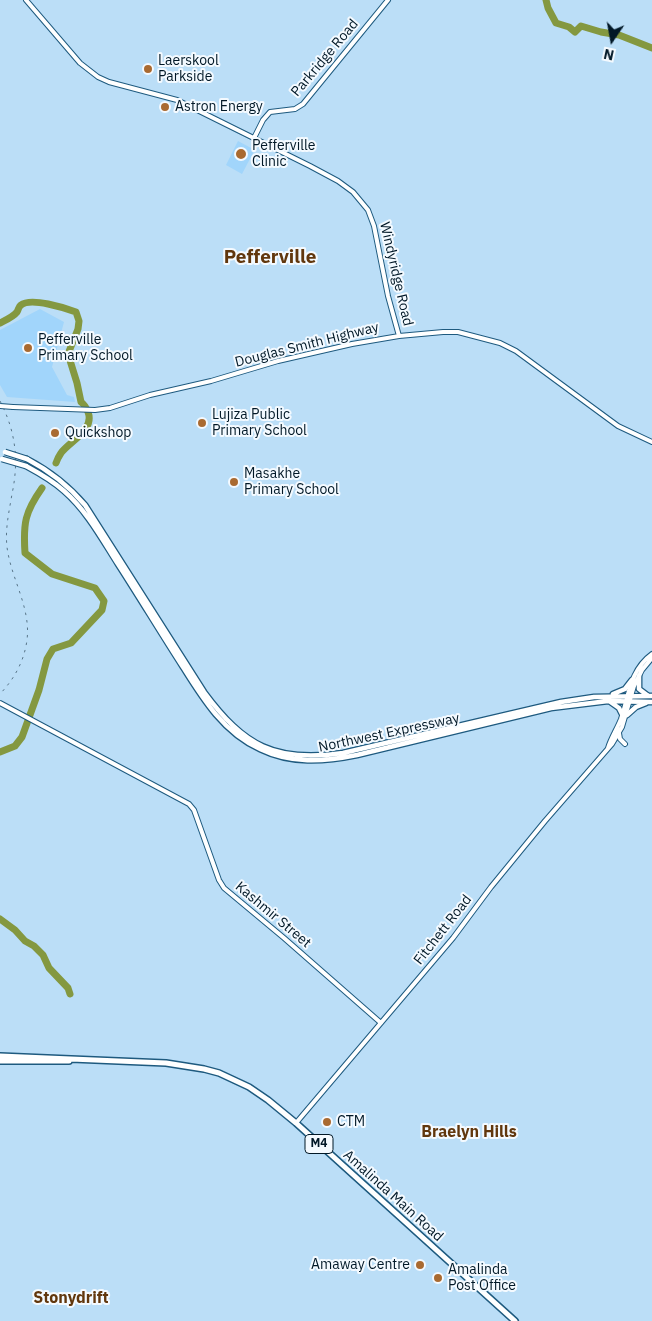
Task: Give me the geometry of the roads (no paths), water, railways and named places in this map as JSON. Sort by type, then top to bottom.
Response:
[{"type":"main road","points":[[2,452],[27,459],[50,471],[62,480],[80,499],[97,526]]},
{"type":"main road","points":[[1,458],[26,466],[64,490],[97,526]]},
{"type":"main road","name":"Northwest Expressway","points":[[97,526],[204,692],[227,722],[246,737],[276,752],[307,757],[343,753],[536,707],[594,697],[651,699]]},
{"type":"main road","name":"Northwest Expressway","points":[[97,526],[195,686],[215,714],[225,726],[245,741],[274,755],[307,761],[340,758],[537,711],[628,699]]},
{"type":"main road","points":[[608,701],[619,708],[624,715],[651,699],[640,691],[640,676]]},
{"type":"main road","points":[[594,697],[619,693],[632,680]]},
{"type":"main road","name":"Amalinda Main Road","points":[[0,1056],[166,1063],[219,1073],[249,1087],[296,1123],[515,1321]]},
{"type":"main road","name":"Amalinda Main Road","points":[[0,1061],[50,1062],[79,1060]]},
{"type":"street","name":"Windyridge Road","points":[[26,0],[80,63],[94,75],[109,82],[174,98],[338,181],[362,200],[374,226],[388,296],[399,336]]},
{"type":"street","name":"Parkridge Road","points":[[254,138],[263,120],[270,112],[296,109],[303,104],[388,0]]},
{"type":"street","name":"Douglas Smith Highway","points":[[0,406],[76,409],[110,408],[150,395],[211,381],[278,361],[367,340],[452,331],[500,344],[526,358],[618,426],[652,442]]},
{"type":"street","name":"Fitchett Road","points":[[628,699],[652,656]]},
{"type":"street","name":"Fitchett Road","points":[[296,1123],[453,938],[491,887],[545,821],[607,750],[619,733],[632,680],[641,664],[652,656]]},
{"type":"street","name":"Kashmir Street","points":[[1,704],[189,804],[194,810],[219,880],[224,888],[381,1023]]},
{"type":"street","name":"Fitchett Road","points":[[607,750],[624,715]]},
{"type":"street","points":[[619,733],[620,739],[625,744]]},
{"type":"waterway","points":[[546,0],[556,23],[569,27],[575,32],[581,26],[619,35],[652,48]]},
{"type":"waterway","points":[[0,323],[14,315],[20,306],[32,302],[48,304],[76,312],[79,321],[78,329],[68,354],[81,402],[87,409],[89,418],[85,430],[61,453],[56,463]]},
{"type":"waterway","points":[[0,752],[15,746],[22,737],[39,690],[47,659],[53,649],[71,643],[102,610],[104,601],[95,588],[52,574],[25,553],[24,534],[26,518],[42,488]]},
{"type":"waterway","points":[[0,919],[43,955],[49,968],[68,988],[70,994]]},
{"type":"railway","points":[[0,401],[10,424],[15,447],[15,470],[7,527],[7,547],[26,616],[27,628],[26,648],[21,663],[10,682],[0,694]]},
{"type":"place","name":"Laerskool Parkside","points":[[148,69]]},
{"type":"place","name":"Astron Energy","points":[[165,107]]},
{"type":"place","name":"Pefferville Clinic","points":[[241,154]]},
{"type":"place","name":"Pefferville Primary School","points":[[28,348]]},
{"type":"place","name":"Lujiza Public Primary School","points":[[202,423]]},
{"type":"place","name":"Quickshop","points":[[55,433]]},
{"type":"place","name":"Masakhe Primary School","points":[[234,482]]},
{"type":"place","name":"CTM","points":[[327,1122]]},
{"type":"place","name":"Amaway Centre","points":[[420,1265]]},
{"type":"place","name":"Amalinda Post Office","points":[[438,1278]]},
{"type":"district","name":"Pefferville","points":[[270,258]]},
{"type":"district","name":"Braelyn Hills","points":[[469,1132]]},
{"type":"district","name":"Stonydrift","points":[[71,1298]]}]
